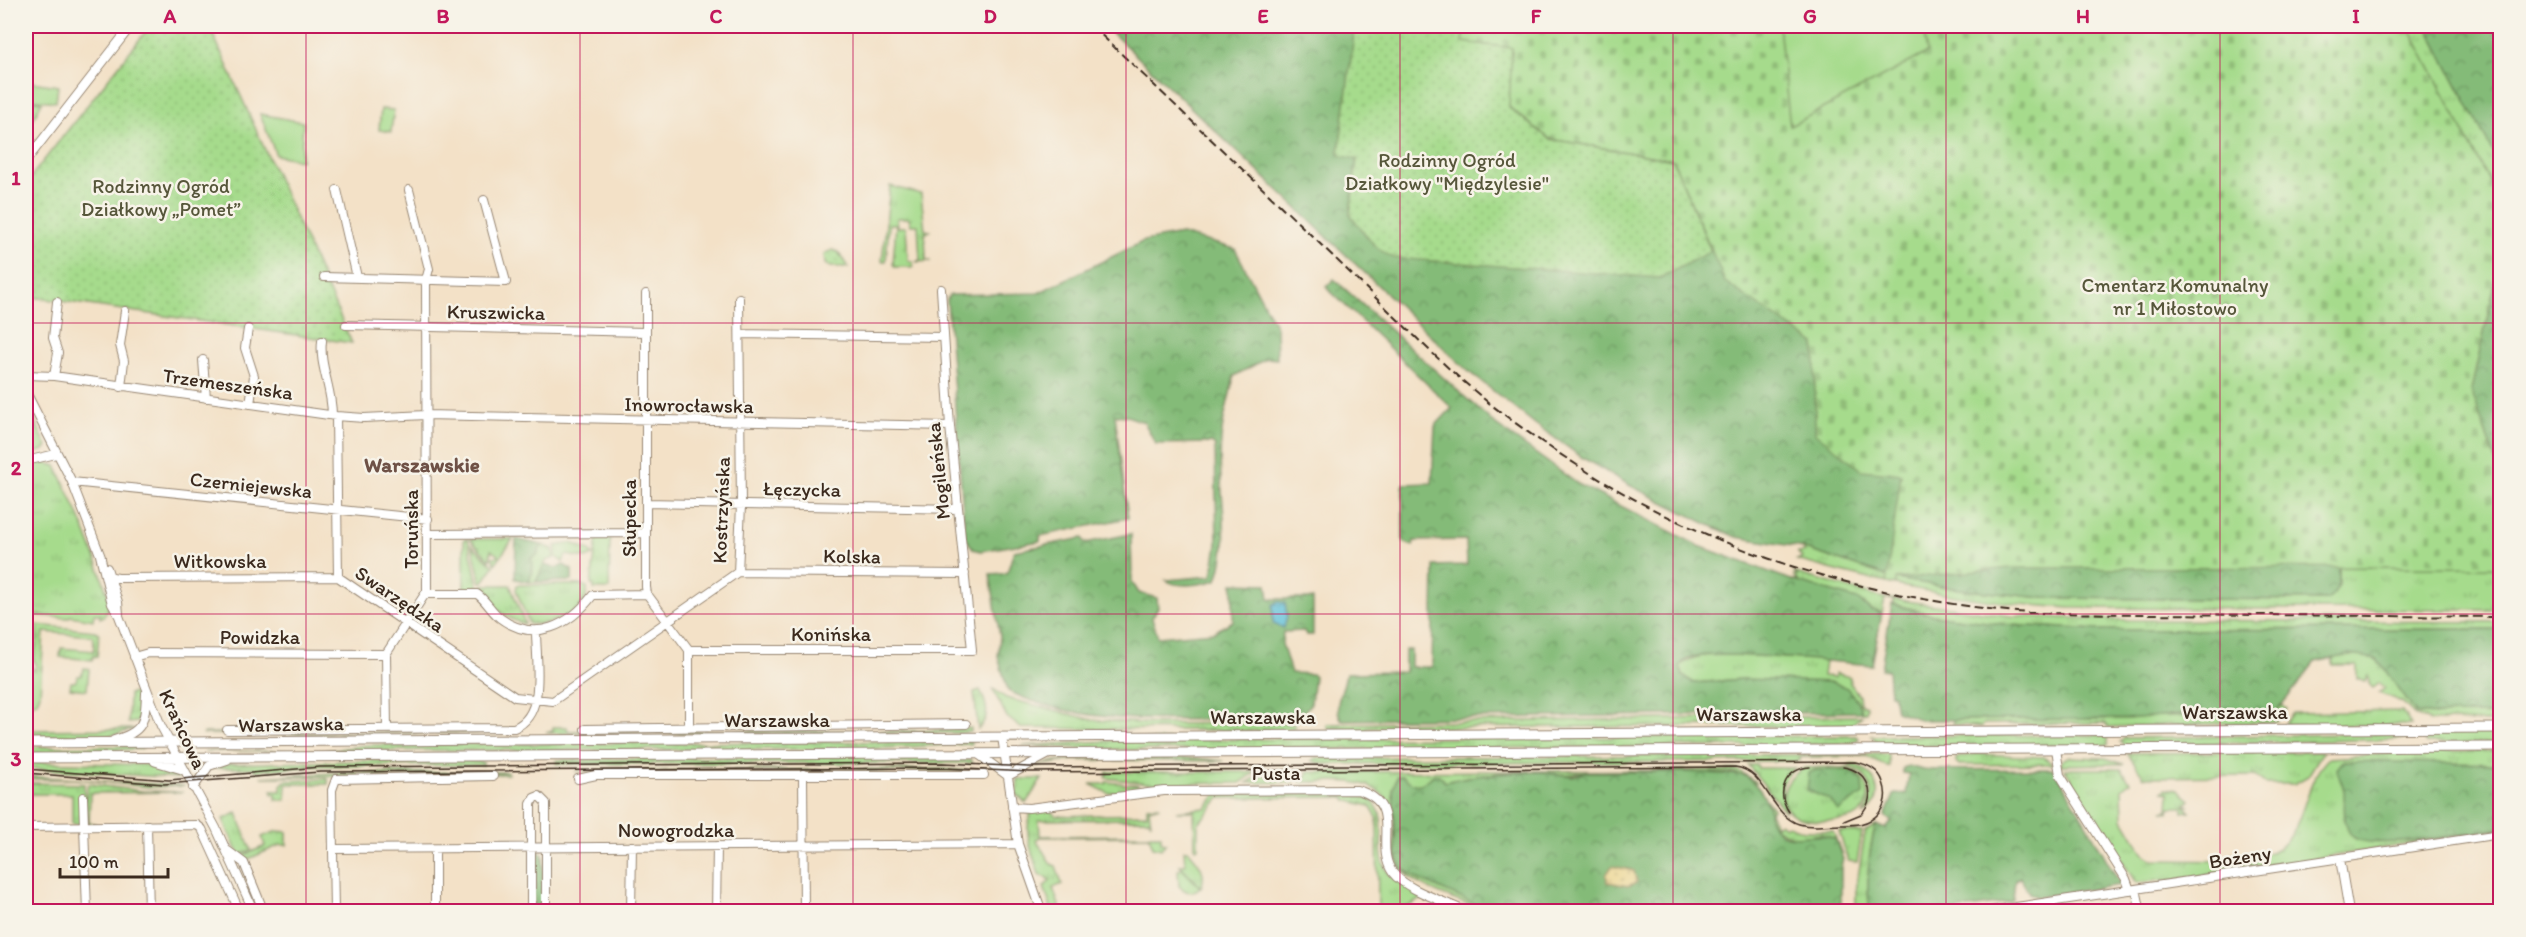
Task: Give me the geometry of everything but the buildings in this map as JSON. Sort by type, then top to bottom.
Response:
[{"type":"main road","name":"Warszawska","points":[[26,743],[103,743],[145,746],[169,742],[2500,728]]},
{"type":"main road","points":[[2418,729],[2418,747]]},
{"type":"main road","points":[[2115,749],[2116,737],[2124,730]]},
{"type":"main road","points":[[176,757],[201,743]]},
{"type":"main road","points":[[132,757],[145,746]]},
{"type":"main road","name":"Warszawska","points":[[26,758],[975,752],[1146,755],[2500,747]]},
{"type":"main road","points":[[132,757],[182,769]]},
{"type":"street","points":[[26,161],[131,26]]},
{"type":"street","points":[[337,190],[357,277]]},
{"type":"street","name":"Toruńska","points":[[386,654],[426,594],[428,519],[426,280],[429,270],[409,190]]},
{"type":"street","points":[[324,277],[506,282],[484,200]]},
{"type":"street","name":"Mogileńska","points":[[941,289],[950,426],[972,650]]},
{"type":"street","name":"Słupecka","points":[[646,294],[647,594]]},
{"type":"street","name":"Kostrzyńska","points":[[553,701],[738,572],[741,505],[739,298]]},
{"type":"street","points":[[54,376],[58,353],[52,338],[57,302]]},
{"type":"street","points":[[121,387],[124,361],[120,345],[124,311]]},
{"type":"street","name":"Kruszwicka","points":[[346,325],[645,332]]},
{"type":"street","points":[[248,329],[245,348],[254,376],[250,404]]},
{"type":"street","points":[[740,334],[944,337]]},
{"type":"street","name":"Swarzędzka","points":[[322,341],[320,354],[332,394],[334,416],[338,577],[515,697],[553,701]]},
{"type":"street","points":[[203,360],[206,398]]},
{"type":"street","name":"Trzemeszeńska","points":[[26,375],[54,376],[334,416],[364,418],[426,415]]},
{"type":"street","name":"Krańcowa","points":[[26,392],[72,482],[107,575],[112,604],[119,616],[169,742],[228,851],[254,912]]},
{"type":"street","name":"Inowrocławska","points":[[426,415],[950,426]]},
{"type":"street","points":[[26,461],[57,454]]},
{"type":"street","name":"Czerniejewska","points":[[72,482],[428,519]]},
{"type":"street","name":"Łęczycka","points":[[646,502],[958,509]]},
{"type":"street","points":[[427,534],[645,533]]},
{"type":"street","name":"Kolska","points":[[738,572],[965,574]]},
{"type":"street","name":"Witkowska","points":[[107,575],[338,577]]},
{"type":"street","points":[[426,594],[477,594],[504,620],[536,631],[556,627],[570,620],[580,612],[593,595],[647,594],[689,650],[689,728]]},
{"type":"street","points":[[536,631],[536,700]]},
{"type":"street","name":"Konińska","points":[[689,650],[972,650]]},
{"type":"street","name":"Powidzka","points":[[134,657],[146,653],[386,654]]},
{"type":"street","points":[[386,654],[387,729]]},
{"type":"street","points":[[103,743],[128,736],[141,726],[145,714],[146,688]]},
{"type":"street","name":"Warszawska","points":[[227,730],[514,728],[532,714],[536,700]]},
{"type":"street","name":"Warszawska","points":[[585,729],[966,724]]},
{"type":"street","points":[[1002,737],[1018,844],[1042,912]]},
{"type":"street","points":[[2056,749],[2060,775],[2133,890],[2141,912]]},
{"type":"street","points":[[975,752],[994,763],[1008,776]]},
{"type":"street","name":"Warszawska","points":[[1008,776],[1052,753]]},
{"type":"street","points":[[193,788],[209,766],[239,757]]},
{"type":"street","points":[[803,774],[804,912]]},
{"type":"street","points":[[578,779],[596,775],[984,774]]},
{"type":"street","points":[[334,912],[333,784],[336,779],[493,776]]},
{"type":"street","name":"Pusta","points":[[1012,807],[1164,791],[1315,793],[1348,789],[1373,797],[1384,810],[1387,858],[1397,878],[1467,912]]},
{"type":"street","points":[[531,912],[531,804],[534,798],[539,796],[546,803],[546,912]]},
{"type":"street","points":[[83,797],[87,912]]},
{"type":"street","points":[[147,825],[149,912]]},
{"type":"street","points":[[26,827],[197,825],[208,842],[240,912]]},
{"type":"street","name":"Bożeny","points":[[1983,912],[2023,909],[2500,834]]},
{"type":"street","name":"Nowogrodzka","points":[[333,849],[1018,844]]},
{"type":"street","points":[[632,846],[632,912]]},
{"type":"street","points":[[716,912],[717,846]]},
{"type":"street","points":[[435,849],[435,912]]},
{"type":"street","name":"Krańcowa","points":[[228,851],[244,863],[264,912]]},
{"type":"street","points":[[2340,859],[2349,912]]},
{"type":"green space","name":"Rodzinny Ogród Działkowy „Pomet”","points":[[150,26],[172,26],[212,32],[352,343],[26,296],[26,183]]},
{"type":"green space","name":"Cmentarz Komunalny nr 1 Miłostowo","points":[[1105,26],[1355,26],[1339,153],[1342,156],[1357,158],[1350,214],[1660,278],[1465,26],[2408,26],[2291,565],[2339,567],[2337,590],[2327,600],[2044,598],[1896,579],[1799,547],[1736,537],[1705,523],[1631,486],[1583,458],[1535,424],[1468,371]]},
{"type":"green space","name":"Rodzinny Ogród Działkowy \"Międzylesie\"","points":[[1355,26],[1465,26],[1463,42],[1512,48],[1509,108],[1550,139],[1673,160],[1711,251],[1660,278],[1394,258],[1380,250],[1350,214],[1357,159],[1342,156],[1339,153]]},
{"type":"green space","name":"Cmentarz Komunalny nr 1 Miłostowo","points":[[1465,26],[2408,26],[2500,201],[2500,261],[2471,390],[2500,475],[2500,567],[2011,568],[1896,579],[1896,585],[1886,583],[1901,474],[1862,470],[1815,433],[1815,344],[1725,282],[1673,160],[1550,139],[1509,107],[1463,42]]},
{"type":"green space","points":[[1779,26],[1923,26],[1927,53],[1790,126]]},
{"type":"green space","points":[[2408,26],[2427,26],[2500,166],[2500,201]]},
{"type":"green space","points":[[2427,26],[2500,26],[2500,166]]},
{"type":"green space","points":[[31,82],[58,86],[56,102],[29,99]]},
{"type":"green space","points":[[26,100],[42,102],[33,119],[26,119]]},
{"type":"green space","points":[[381,109],[394,110],[391,132],[379,130]]},
{"type":"green space","points":[[260,114],[303,122],[301,160],[276,155]]},
{"type":"green space","points":[[890,186],[921,194],[925,230],[930,231],[925,233],[926,260],[931,261],[916,262],[920,260],[918,225],[911,225],[909,218],[897,218],[897,227],[906,227],[908,261],[912,261],[914,267],[895,267],[893,264],[896,224],[889,224],[886,261],[882,261]]},
{"type":"green space","points":[[1181,234],[1235,249],[1276,327],[1277,359],[1267,358],[1234,376],[1226,408],[1220,459],[1224,545],[1217,580],[1184,585],[1166,580],[1212,576],[1217,544],[1215,446],[1211,443],[1156,444],[1144,422],[1127,416],[1115,415],[1128,518],[1040,536],[1040,541],[981,551],[973,549],[965,537],[947,300],[949,295],[1038,293],[1144,241]]},
{"type":"green space","points":[[832,250],[838,252],[848,267],[830,267],[825,264],[824,254]]},
{"type":"green space","points":[[2500,261],[2500,475],[2471,390]]},
{"type":"green space","points":[[1334,279],[1496,425],[1578,484],[1699,546],[1791,580],[1857,599],[1871,610],[1882,613],[1872,665],[1719,655],[1686,659],[1680,666],[1683,676],[1694,683],[1743,679],[1833,682],[1847,688],[1856,699],[1862,712],[1342,720],[1338,703],[1346,673],[1405,672],[1405,650],[1411,650],[1411,667],[1432,667],[1434,566],[1467,565],[1466,540],[1414,541],[1413,546],[1403,542],[1403,484],[1432,483],[1435,426],[1452,408],[1326,287]]},
{"type":"green space","points":[[26,416],[32,417],[47,446],[44,450],[26,455]]},
{"type":"green space","points":[[39,461],[56,466],[86,534],[110,604],[104,616],[100,618],[100,614],[94,614],[93,620],[71,616],[67,618],[26,614],[26,464]]},
{"type":"green space","points":[[1131,534],[1132,582],[1139,593],[1157,598],[1158,607],[1152,618],[1158,637],[1214,632],[1233,621],[1233,583],[1267,584],[1269,599],[1313,599],[1313,635],[1306,635],[1304,631],[1283,632],[1282,644],[1291,673],[1314,676],[1311,703],[1297,721],[1114,718],[1078,713],[1043,704],[1008,691],[998,657],[1000,636],[990,574],[1007,573],[1014,551],[1083,538],[1085,543]]},
{"type":"green space","points":[[597,538],[610,538],[609,589],[594,589],[594,585],[591,585]]},
{"type":"green space","points":[[464,539],[468,539],[479,590],[464,590]]},
{"type":"green space","points":[[470,539],[513,539],[495,564],[492,557],[499,556],[491,550],[490,560]]},
{"type":"green space","points":[[516,539],[542,545],[537,555],[531,558],[533,566],[529,582],[515,579]]},
{"type":"green space","points":[[572,543],[589,550],[593,555],[586,558],[566,555],[563,562],[556,557],[556,546]]},
{"type":"green space","points":[[472,545],[494,566],[483,582],[481,582]]},
{"type":"green space","points":[[542,545],[553,549],[554,558],[546,561],[536,582],[529,582],[533,570],[531,558],[537,555]]},
{"type":"green space","points":[[1799,547],[1896,579],[2044,598],[2326,600],[2339,586],[2339,567],[2500,567],[2500,610],[2070,608],[1998,602],[1931,592],[1797,560],[1802,558],[1798,553],[1805,552]]},
{"type":"green space","points":[[544,565],[556,568],[564,565],[572,570],[572,581],[536,582]]},
{"type":"green space","points":[[1793,572],[1885,598],[1882,613],[1871,610],[1865,604],[1791,580],[1798,580],[1794,576],[1798,576]]},
{"type":"green space","points":[[484,585],[510,585],[525,624],[511,619],[495,607],[483,590]]},
{"type":"green space","points":[[517,585],[582,585],[587,587],[582,604],[575,611],[557,620],[529,624],[516,590]]},
{"type":"green space","points":[[1885,598],[2011,616],[2128,620],[2500,622],[2500,629],[2099,630],[2009,625],[1933,615],[1894,604],[1894,600]]},
{"type":"green space","points":[[1892,604],[1933,615],[2009,625],[2099,630],[2500,629],[2500,717],[2479,714],[2416,713],[2377,659],[2349,655],[2315,662],[2275,714],[2265,718],[2183,714],[2127,719],[1922,720],[1896,711],[1893,694],[1890,694],[1888,670],[1881,669]]},
{"type":"green space","points":[[37,625],[99,633],[97,657],[93,656],[92,660],[60,657],[61,648],[94,651],[93,636],[44,632],[40,694],[37,702],[26,705],[26,679],[29,679],[30,669],[27,668],[27,664],[35,671],[36,663],[33,660]]},
{"type":"green space","points":[[1736,655],[1825,660],[1823,676],[1835,677],[1835,673],[1850,677],[1850,683],[1859,695],[1860,704],[1867,706],[1866,712],[1862,712],[1856,699],[1743,679],[1694,683],[1683,676],[1680,666],[1699,657]]},
{"type":"green space","points":[[2367,655],[2383,664],[2389,671],[2416,713],[2490,715],[2500,717],[2500,722],[2430,721],[2415,715],[2402,702],[2379,693],[2385,688],[2380,683],[2373,688],[2369,684],[2368,676],[2365,681],[2357,678],[2357,665],[2333,665],[2333,657]]},
{"type":"green space","points":[[84,668],[89,669],[87,690],[70,688],[71,682],[75,682],[78,676],[81,676]]},
{"type":"green space","points":[[992,688],[1006,698],[1093,720],[1156,724],[1276,723],[1295,724],[1295,728],[1273,731],[1021,728],[1007,717]]},
{"type":"green space","points":[[980,690],[987,711],[985,720],[978,729],[974,692]]},
{"type":"green space","points":[[135,693],[139,715],[137,722],[128,723],[129,694]]},
{"type":"green space","points":[[2282,706],[2287,709],[2276,721],[2269,722],[2108,727],[2105,723],[1984,724],[1982,727],[1953,724],[1953,720],[2275,714]]},
{"type":"green space","points":[[2402,711],[2411,725],[2284,725],[2293,713]]},
{"type":"green space","points":[[1862,716],[1852,724],[1775,728],[1775,726],[1368,728],[1365,731],[1327,728],[1327,724]]},
{"type":"green space","points":[[553,727],[567,727],[568,731],[921,731],[971,728],[971,732],[546,733],[553,731]]},
{"type":"green space","points":[[135,729],[112,735],[26,736],[26,730]]},
{"type":"green space","points":[[509,732],[504,733],[203,734],[205,733]]},
{"type":"green space","points":[[2500,732],[2500,743],[2425,743],[2424,733]]},
{"type":"green space","points":[[2411,733],[2411,737],[2407,739],[2125,745],[2120,742],[2125,738]]},
{"type":"green space","points":[[2108,735],[2108,745],[1880,746],[1872,736]]},
{"type":"green space","points":[[1857,736],[1859,739],[1850,743],[1767,746],[1136,750],[1022,746],[1126,740]]},
{"type":"green space","points":[[971,741],[971,744],[862,749],[327,751],[367,745]]},
{"type":"green space","points":[[143,746],[141,749],[26,754],[26,747]]},
{"type":"green space","points":[[2431,751],[2500,751],[2500,830],[2162,882],[2161,880],[2136,883],[2065,769],[2121,769],[2130,782],[2122,789],[2123,819],[2143,853],[2153,860],[2231,861],[2232,854],[2263,854],[2283,845],[2298,822],[2313,781],[2329,758]]},
{"type":"green space","points":[[2322,752],[2308,776],[2294,784],[2266,784],[2255,776],[2144,777],[2127,753]]},
{"type":"green space","points":[[1889,754],[1889,767],[1866,756],[1800,757],[1800,761],[1322,764],[1312,761],[1315,758]]},
{"type":"green space","points":[[1976,754],[2044,757],[2053,764],[1959,765],[1956,762],[1956,758]]},
{"type":"green space","points":[[867,756],[972,760],[972,763],[557,764],[557,760]]},
{"type":"green space","points":[[2068,757],[2105,758],[2124,764],[2061,765],[2062,760]]},
{"type":"green space","points":[[1195,758],[1224,761],[1073,760],[1035,766],[1067,759]]},
{"type":"green space","points":[[455,759],[483,762],[483,765],[320,766],[255,771],[255,768],[212,768],[224,764]]},
{"type":"green space","points":[[2343,761],[2500,764],[2500,828],[2422,840],[2361,841],[2352,836],[2345,821],[2344,791],[2337,769]]},
{"type":"green space","points":[[26,762],[157,765],[170,769],[179,778],[26,768]]},
{"type":"green space","points":[[1852,764],[1868,773],[1876,786],[1875,802],[1871,809],[1863,815],[1870,800],[1870,786],[1862,774],[1847,766]]},
{"type":"green space","points":[[1748,765],[1757,765],[1758,768],[1795,768],[1783,783],[1785,811]]},
{"type":"green space","points":[[1908,766],[1923,770],[2055,769],[2121,885],[2037,897],[2029,893],[2020,877],[2015,880],[2013,900],[2010,902],[1949,911],[1870,912],[1868,868],[1873,835],[1876,825],[1886,829],[1892,821],[1885,816],[1895,793],[1906,794],[1909,774],[1903,773],[1903,768]]},
{"type":"green space","points":[[1805,768],[1840,768],[1858,774],[1867,787],[1867,802],[1864,809],[1851,818],[1833,821],[1805,819],[1791,813],[1786,807],[1784,792],[1791,778]]},
{"type":"green space","points":[[943,769],[972,771],[575,771]]},
{"type":"green space","points":[[1738,770],[1756,782],[1754,784],[1735,773],[1577,773],[1568,775],[1524,772],[1497,773],[1445,782],[1432,776],[1425,785],[1411,784],[1393,789],[1397,859],[1407,873],[1490,911],[1484,911],[1438,893],[1405,874],[1395,858],[1391,809],[1384,797],[1374,789],[1347,782],[1301,782],[1301,777],[1307,777],[1307,772]]},
{"type":"green space","points":[[1815,770],[1841,770],[1853,773],[1862,782],[1863,794],[1838,811],[1830,800],[1807,790],[1809,773]]},
{"type":"green space","points":[[507,772],[508,774],[261,777],[336,773]]},
{"type":"green space","points":[[1107,772],[1256,772],[1240,783],[1156,784],[1106,778]]},
{"type":"green space","points":[[1541,772],[1573,776],[1586,772],[1686,772],[1744,775],[1763,794],[1768,806],[1769,818],[1782,834],[1799,837],[1818,835],[1835,839],[1843,859],[1841,905],[1846,906],[1845,912],[1490,911],[1418,879],[1400,866],[1396,850],[1393,789],[1397,776],[1403,776],[1412,783],[1419,784],[1434,775],[1439,775],[1445,782],[1504,773]]},
{"type":"green space","points":[[1286,775],[1294,779],[1294,782],[1247,783],[1258,776]]},
{"type":"green space","points":[[26,776],[74,779],[26,779]]},
{"type":"green space","points":[[328,779],[328,784],[286,784],[286,800],[276,800],[276,794],[272,794],[272,791],[281,791],[281,785],[285,781]]},
{"type":"green space","points":[[1018,779],[1042,779],[1026,803],[1017,795]]},
{"type":"green space","points":[[83,780],[185,786],[148,787]]},
{"type":"green space","points":[[1106,782],[1138,785],[1138,789],[1108,793],[1090,784],[1106,784]]},
{"type":"green space","points":[[26,783],[84,784],[83,819],[80,824],[72,824],[72,794],[26,794]]},
{"type":"green space","points":[[88,784],[142,791],[183,792],[90,793],[89,822],[96,824],[88,823],[85,800]]},
{"type":"green space","points":[[2166,788],[2178,790],[2190,800],[2185,805],[2190,806],[2185,806],[2190,811],[2183,812],[2183,807],[2170,807],[2169,812],[2163,811],[2168,810],[2169,792],[2163,791]]},
{"type":"green space","points":[[1217,793],[1349,793],[1371,800],[1380,816],[1383,862],[1387,871],[1423,898],[1407,907],[1378,911],[1377,818],[1370,806],[1346,800],[1345,797],[1220,798],[1198,824],[1198,848],[1195,848],[1194,811],[1176,811],[1206,808]]},
{"type":"green space","points":[[1765,798],[1773,809],[1770,812],[1776,826],[1780,823],[1785,827],[1788,825],[1804,831],[1833,831],[1842,855],[1835,839],[1821,834],[1796,838],[1776,829],[1769,818]]},
{"type":"green space","points":[[1160,806],[1149,809],[1151,823],[1149,819],[1039,820],[1040,836],[1161,835],[1161,842],[1166,843],[1161,849],[1153,847],[1149,836],[1040,837],[1036,840],[1051,864],[1056,866],[1062,884],[1053,888],[1061,911],[1052,911],[1044,887],[1050,880],[1039,874],[1029,843],[1028,827],[1031,811],[1049,809],[1057,816],[1147,814],[1147,807]]},
{"type":"green space","points":[[237,813],[251,850],[241,854],[236,849],[223,819]]},
{"type":"green space","points":[[1876,825],[1868,868],[1870,911],[1856,912],[1856,891],[1865,832]]},
{"type":"green space","points":[[277,831],[287,832],[287,845],[280,845],[246,860],[242,856],[265,846],[262,837]]},
{"type":"green space","points":[[1839,831],[1862,832],[1857,862],[1848,861]]},
{"type":"green space","points":[[1184,850],[1188,850],[1195,858],[1202,871],[1201,887],[1180,865],[1185,865]]},
{"type":"green space","points":[[538,851],[543,855],[543,911],[534,912],[534,854]]},
{"type":"green space","points":[[1182,869],[1200,887],[1195,891],[1190,892],[1179,886],[1178,870]]},
{"type":"sand","points":[[1612,866],[1634,871],[1637,882],[1628,886],[1608,882],[1606,875]]},
{"type":"water","points":[[1277,602],[1285,603],[1287,616],[1284,628],[1273,624],[1273,605]]},
{"type":"tram line","points":[[26,769],[169,780],[320,767],[943,763],[1029,767],[1855,762],[1868,766],[1879,774],[1885,794],[1879,813],[1862,824],[1814,826],[1799,824],[1789,819],[1754,776],[1735,767],[1029,772],[943,768],[320,772],[164,784],[26,773]]},
{"type":"tram line","points":[[1789,812],[1783,796],[1785,782],[1795,772],[1810,767]]},
{"type":"tram line","points":[[1843,767],[1851,769],[1864,778],[1870,792],[1866,807],[1861,814],[1844,821]]},
{"type":"railway","points":[[1092,26],[1469,387],[1521,427],[1577,465],[1629,496],[1737,547],[1793,567],[1851,583],[1909,596],[2028,613],[2500,617]]},
{"type":"district","name":"Warszawskie","points":[[422,464]]}]
